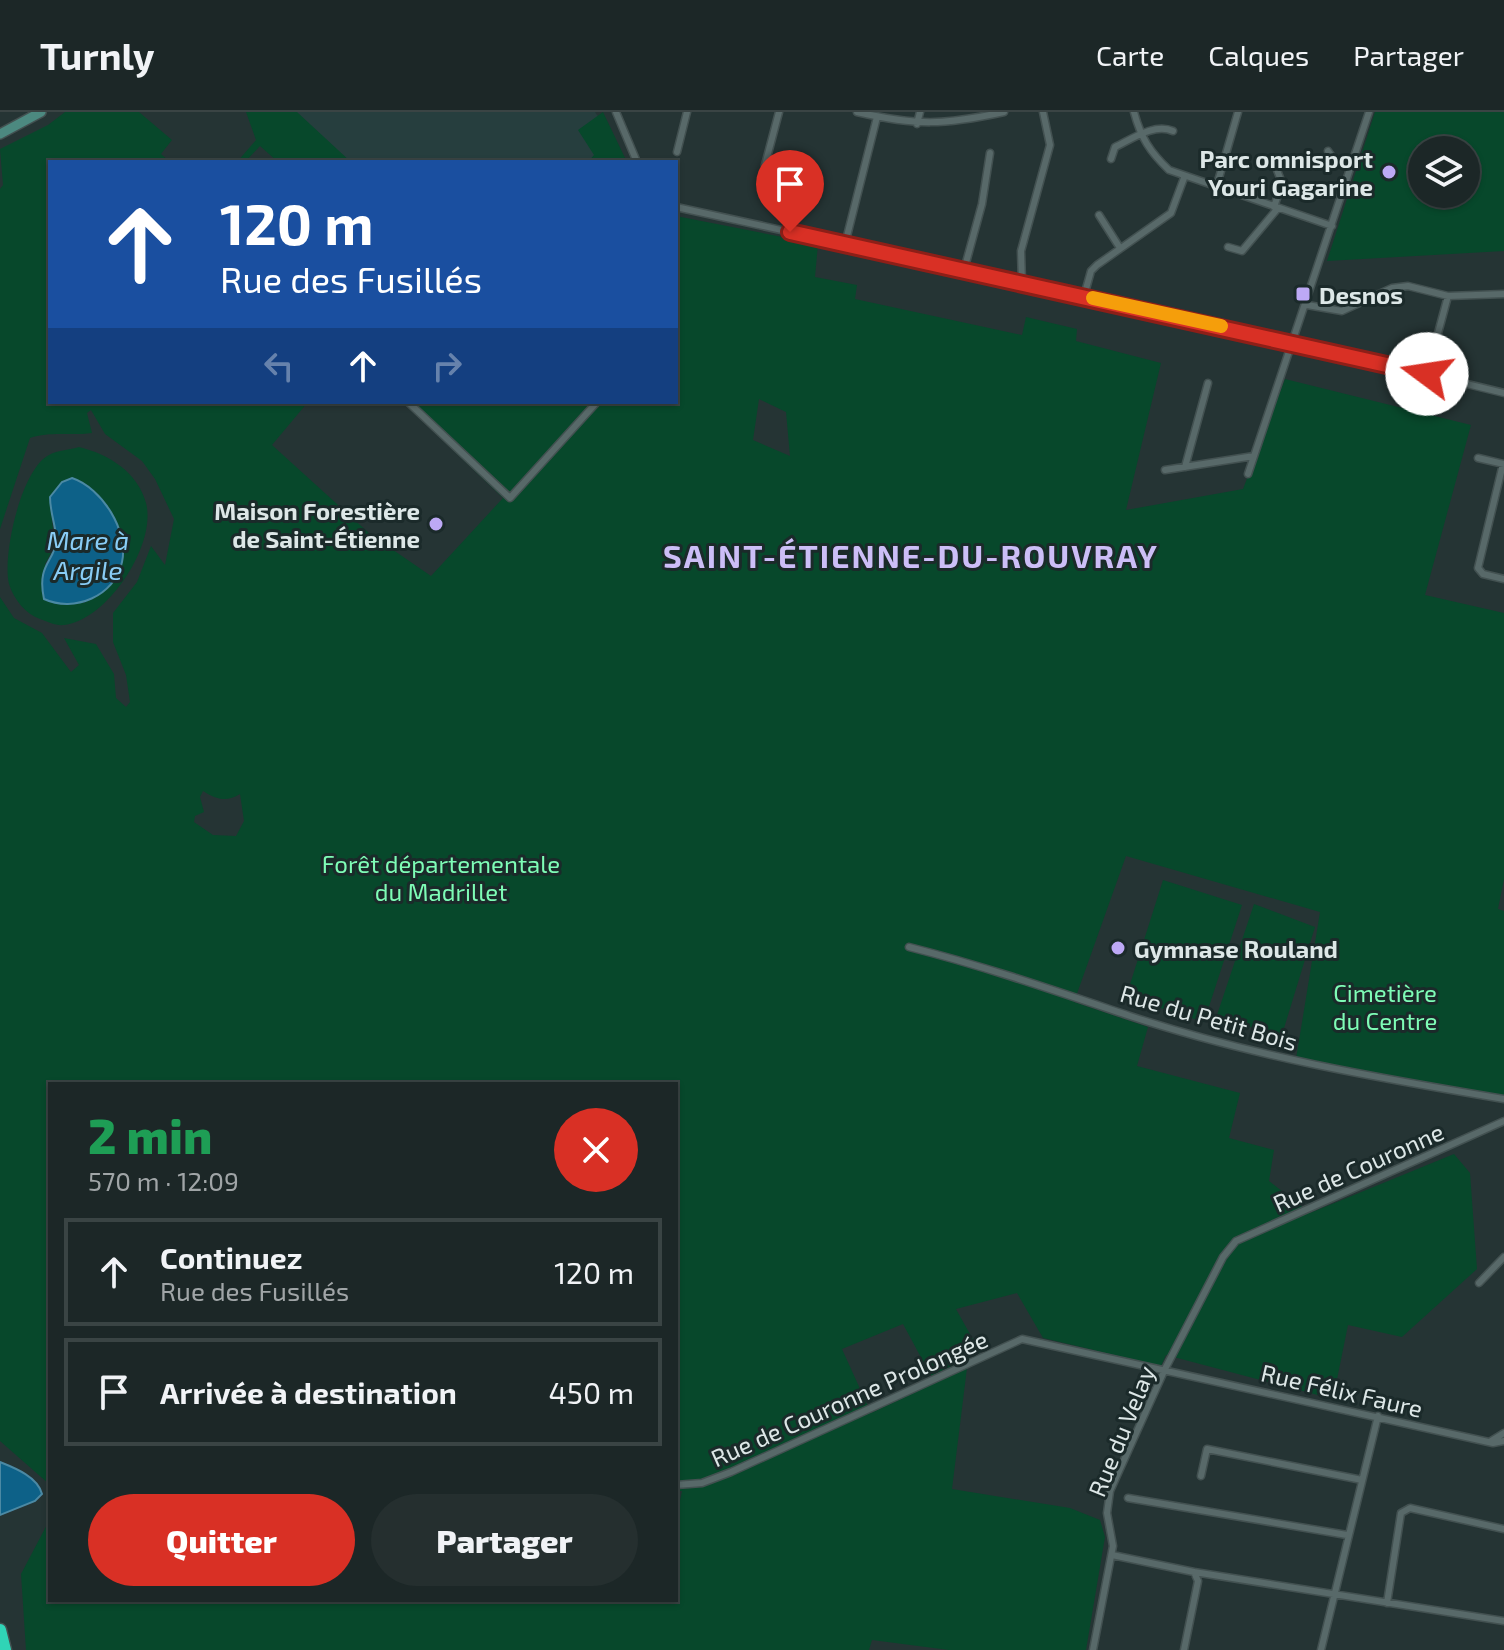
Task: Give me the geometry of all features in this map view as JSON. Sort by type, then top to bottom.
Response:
[{"type":"highway","points":[[0,1630],[5,1650]]},
{"type":"street","points":[[0,134],[41,112]]},
{"type":"street","points":[[616,112],[636,160]]},
{"type":"street","points":[[677,152],[687,112]]},
{"type":"street","points":[[775,168],[765,165],[779,112]]},
{"type":"street","points":[[857,112],[917,124],[942,124],[1004,112]]},
{"type":"street","points":[[917,124],[920,112]]},
{"type":"street","points":[[1022,283],[1021,251],[1050,145],[1043,112]]},
{"type":"street","points":[[1134,112],[1140,135],[1150,153],[1184,178],[1332,226]]},
{"type":"street","points":[[1216,188],[1239,112]]},
{"type":"street","points":[[1248,474],[1369,112]]},
{"type":"street","points":[[845,244],[877,117]]},
{"type":"street","points":[[1111,159],[1115,147],[1140,135],[1164,127],[1173,131]]},
{"type":"street","points":[[1328,151],[1333,158],[1352,164]]},
{"type":"street","points":[[964,270],[982,204],[990,153]]},
{"type":"street","points":[[1228,247],[1242,251],[1276,207],[1282,183],[1277,170]]},
{"type":"street","points":[[1084,296],[1091,271],[1171,213],[1184,178]]},
{"type":"street","points":[[678,207],[1294,342],[1504,393]]},
{"type":"street","points":[[1099,215],[1120,248]]},
{"type":"street","points":[[1307,305],[1342,311],[1392,288],[1408,286],[1448,296],[1504,294]]},
{"type":"street","points":[[1427,374],[1448,296]]},
{"type":"street","points":[[1185,467],[1208,383]]},
{"type":"street","points":[[410,404],[510,498],[595,404]]},
{"type":"street","points":[[1165,470],[1254,456]]},
{"type":"street","points":[[1478,458],[1503,464],[1478,568],[1483,574],[1504,579]]},
{"type":"street","name":"Rue du Petit Bois","points":[[909,947],[1035,982],[1131,1016],[1340,1072],[1504,1099]]},
{"type":"street","name":"Rue de Couronne","points":[[1236,1241],[1504,1121]]},
{"type":"street","name":"Rue de Couronne","points":[[1494,1127],[1504,1128]]},
{"type":"street","name":"Rue du Velay","points":[[1093,1650],[1112,1555],[1107,1513],[1110,1491],[1165,1369],[1223,1257],[1236,1241]]},
{"type":"street","points":[[1479,1283],[1504,1257]]},
{"type":"street","name":"Rue de Couronne Prolongée","points":[[678,1485],[702,1483],[731,1472],[1022,1339],[1035,1341]]},
{"type":"street","name":"Rue Félix Faure","points":[[1035,1341],[1491,1441],[1504,1441]]},
{"type":"street","points":[[1321,1650],[1378,1416]]},
{"type":"street","points":[[1491,1441],[1504,1433]]},
{"type":"street","points":[[1201,1476],[1207,1449],[1362,1480]]},
{"type":"street","points":[[1128,1498],[1347,1535]]},
{"type":"street","points":[[1387,1603],[1401,1513],[1410,1508],[1504,1529]]},
{"type":"street","points":[[1112,1555],[1194,1572],[1504,1621]]},
{"type":"street","points":[[1184,1650],[1198,1581],[1194,1572]]},
{"type":"shaded area","points":[[288,112],[595,112],[601,121],[597,156],[594,160],[338,160]]},
{"type":"green space","points":[[65,112],[139,112],[172,140],[161,154],[168,160],[48,160],[48,404],[306,404],[272,445],[370,534],[431,576],[503,498],[405,404],[678,404],[678,216],[818,244],[815,277],[857,285],[855,299],[1022,335],[1026,317],[1077,329],[1076,341],[1161,363],[1126,510],[1243,489],[1285,379],[1471,425],[1425,595],[1504,613],[1504,879],[1498,909],[1504,911],[1504,1096],[1340,1070],[1296,1059],[1320,912],[1126,856],[1074,1002],[1148,1027],[1137,1066],[1240,1093],[1229,1138],[1274,1150],[1269,1181],[1310,1213],[1454,1154],[1470,1173],[1477,1269],[1402,1337],[1348,1325],[1333,1399],[1166,1355],[1161,1366],[1043,1338],[1017,1293],[956,1309],[980,1352],[931,1376],[903,1324],[842,1349],[871,1413],[967,1368],[952,1489],[1070,1508],[1100,1520],[1105,1537],[1086,1650],[949,1650],[872,1640],[869,1650],[26,1650],[21,1574],[48,1523],[48,1602],[678,1602],[678,1510],[682,1491],[678,1491],[678,1082],[48,1082],[48,1483],[0,1441],[0,597],[14,618],[42,633],[71,672],[79,665],[64,638],[96,644],[114,674],[116,698],[126,707],[130,702],[126,675],[113,642],[113,613],[137,582],[151,546],[165,565],[174,519],[155,479],[142,461],[105,434],[91,410],[87,413],[92,433],[30,438],[0,529],[0,189],[3,185],[0,149],[48,125]],"holes":[[[759,399],[786,412],[790,456],[753,440]],[[203,791],[222,799],[240,794],[244,821],[236,836],[213,835],[194,822],[195,816],[204,812],[200,797]]]},
{"type":"green space","points":[[246,112],[297,112],[349,160],[276,160],[260,146],[247,160],[239,160],[256,140]]},
{"type":"green space","points":[[603,112],[626,160],[590,160],[594,155],[578,130]]},
{"type":"green space","name":"Parc omnisport Youri Gagarine","points":[[1375,112],[1504,112],[1504,251],[1327,261]]},
{"type":"green space","points":[[79,447],[101,454],[129,474],[142,492],[147,520],[144,539],[136,558],[126,578],[112,595],[81,620],[58,625],[35,617],[17,601],[9,584],[8,554],[22,495],[39,463],[56,452]],"holes":[[[81,481],[108,507],[114,580],[84,603],[45,564],[53,543],[52,520]]]},
{"type":"green space","points":[[1163,880],[1242,905],[1204,1022],[1126,997]]},
{"type":"green space","points":[[1254,904],[1315,927],[1281,1038],[1217,1015]]},
{"type":"water","name":"Mare à Argile","points":[[72,478],[93,491],[111,512],[123,550],[118,574],[111,584],[92,598],[68,604],[44,599],[42,587],[56,536],[50,497],[62,482]]},
{"type":"water","points":[[0,1462],[31,1478],[42,1494],[35,1501],[0,1515]]},
{"type":"slow traffic","points":[[1093,298],[1221,326]]},
{"type":"place","name":"Parc omnisport Youri Gagarine","points":[[1389,172]]},
{"type":"place","name":"Desnos","points":[[1303,294]]},
{"type":"place","name":"Maison Forestière de Saint-Étienne","points":[[436,524]]},
{"type":"place","name":"Gymnase Rouland","points":[[1118,948]]},
{"type":"district","name":"SAINT-ÉTIENNE-DU-ROUVRAY","points":[[911,555]]},
{"type":"route","points":[[790,232],[1427,374]]},
{"type":"park label","name":"Forêt départementale du Madrillet","points":[[441,877]]},
{"type":"park label","name":"Cimetière du Centre","points":[[1385,1006]]}]
